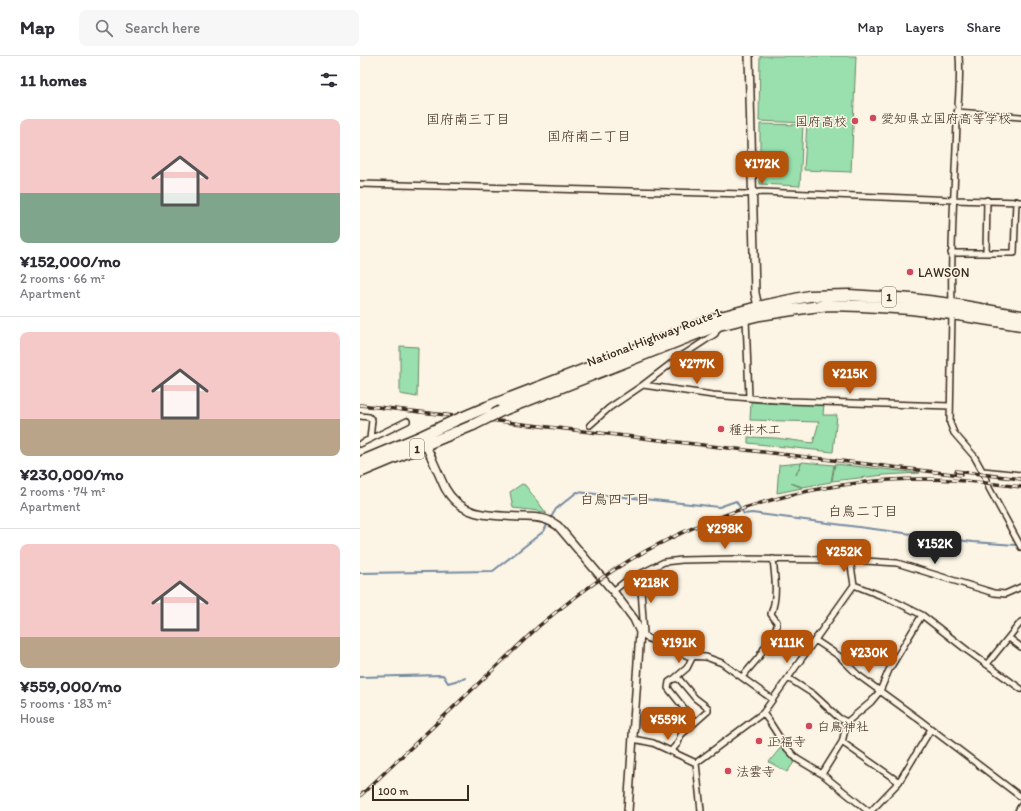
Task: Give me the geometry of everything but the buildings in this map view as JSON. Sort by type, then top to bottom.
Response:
[{"type":"highway","name":"National Highway Route 1","points":[[360,472],[424,441],[454,421],[691,327],[718,318],[759,311],[829,306],[862,306],[952,309],[1020,319]]},
{"type":"highway","name":"National Highway Route 1","points":[[360,462],[473,425],[501,411],[719,325],[746,318],[759,311]]},
{"type":"street","points":[[750,56],[755,293],[759,311]]},
{"type":"street","points":[[959,56],[960,74],[951,253],[952,309],[950,423],[954,433],[974,456],[983,471],[989,488],[1021,547]]},
{"type":"street","points":[[957,112],[1021,117]]},
{"type":"street","points":[[360,184],[648,192],[792,193],[806,195],[1018,201],[1014,253],[951,253]]},
{"type":"street","points":[[986,253],[987,200]]},
{"type":"street","points":[[746,318],[749,398]]},
{"type":"street","points":[[590,425],[609,408],[643,385],[677,359],[715,334],[719,325]]},
{"type":"street","points":[[643,385],[713,395],[749,398],[950,406]]},
{"type":"street","points":[[360,416],[369,417],[372,420],[370,439]]},
{"type":"street","points":[[360,444],[407,420]]},
{"type":"street","points":[[424,441],[448,495],[458,504],[471,512],[483,515],[533,517],[552,521],[558,526],[613,591],[634,619],[642,633],[649,639],[688,656],[706,657],[722,663],[772,699]]},
{"type":"street","points":[[983,471],[1021,475]]},
{"type":"street","points":[[613,591],[626,581],[664,562],[673,560],[773,559],[850,560],[897,563],[994,593],[1004,594],[1021,587]]},
{"type":"street","points":[[742,677],[759,657],[777,626],[777,622],[771,614],[775,605],[776,596],[773,559]]},
{"type":"street","points":[[696,764],[763,713],[838,605],[854,585],[850,560]]},
{"type":"street","points":[[628,811],[642,633],[640,574]]},
{"type":"street","points":[[854,585],[892,600],[922,615],[1021,689]]},
{"type":"street","points":[[822,774],[842,742],[847,722],[871,702],[880,691],[889,670],[922,615]]},
{"type":"street","points":[[987,664],[1021,622]]},
{"type":"street","points":[[1009,638],[1021,647]]},
{"type":"street","points":[[815,640],[839,656],[858,676],[1021,796]]},
{"type":"street","points":[[693,656],[687,668],[669,682],[668,688],[695,722]]},
{"type":"street","points":[[671,751],[678,743],[681,735],[708,711],[708,708],[695,698],[680,680],[674,678]]},
{"type":"street","points":[[788,678],[813,694],[839,718],[847,722]]},
{"type":"street","points":[[763,713],[785,746],[796,759],[822,774],[870,811],[899,782],[931,729]]},
{"type":"street","points":[[633,739],[652,743],[696,764]]},
{"type":"street","points":[[842,742],[899,782]]},
{"type":"street","points":[[696,764],[701,811]]},
{"type":"green space","points":[[760,56],[856,56],[851,172],[804,170],[807,123],[759,121]]},
{"type":"green space","points":[[760,124],[803,125],[800,186],[760,184]]},
{"type":"green space","points":[[400,346],[418,347],[417,397],[400,394]]},
{"type":"green space","points":[[751,402],[780,404],[824,404],[823,415],[837,415],[833,452],[748,443],[748,437],[776,438],[813,443],[819,422],[750,420]]},
{"type":"green space","points":[[802,462],[834,465],[831,482],[803,487],[791,483],[802,488],[777,493],[779,465],[801,463],[796,475]]},
{"type":"green space","points":[[835,464],[920,473],[832,481]]},
{"type":"green space","points":[[522,484],[525,485],[547,514],[539,511],[513,508],[510,492]]},
{"type":"green space","points":[[782,746],[795,761],[787,772],[769,762]]},
{"type":"waterway","points":[[550,519],[556,509],[577,492],[719,507],[736,501],[744,514],[752,513],[973,542],[1016,545]]},
{"type":"waterway","points":[[360,573],[493,571],[544,531],[548,523]]},
{"type":"waterway","points":[[360,677],[443,675],[448,683],[466,678]]},
{"type":"railway","points":[[360,405],[961,475]]},
{"type":"railway","points":[[956,471],[1021,479]]},
{"type":"railway","points":[[360,796],[553,614],[611,571],[659,544],[690,529],[754,505],[822,488],[856,483],[890,480],[936,479],[1021,487]]},
{"type":"place","name":"愛知県立国府高等学校","points":[[873,118]]},
{"type":"place","name":"国府高校","points":[[855,121]]},
{"type":"place","name":"LAWSON","points":[[910,272]]},
{"type":"place","name":"種井木工","points":[[721,429]]},
{"type":"place","name":"白鳥神社","points":[[809,726]]},
{"type":"place","name":"正福寺","points":[[759,741]]},
{"type":"place","name":"法雲寺","points":[[728,771]]},
{"type":"district","name":"国府南三丁目","points":[[468,119]]},
{"type":"district","name":"国府南二丁目","points":[[589,136]]},
{"type":"district","name":"白鳥四丁目","points":[[615,499]]},
{"type":"district","name":"白鳥二丁目","points":[[863,511]]}]
